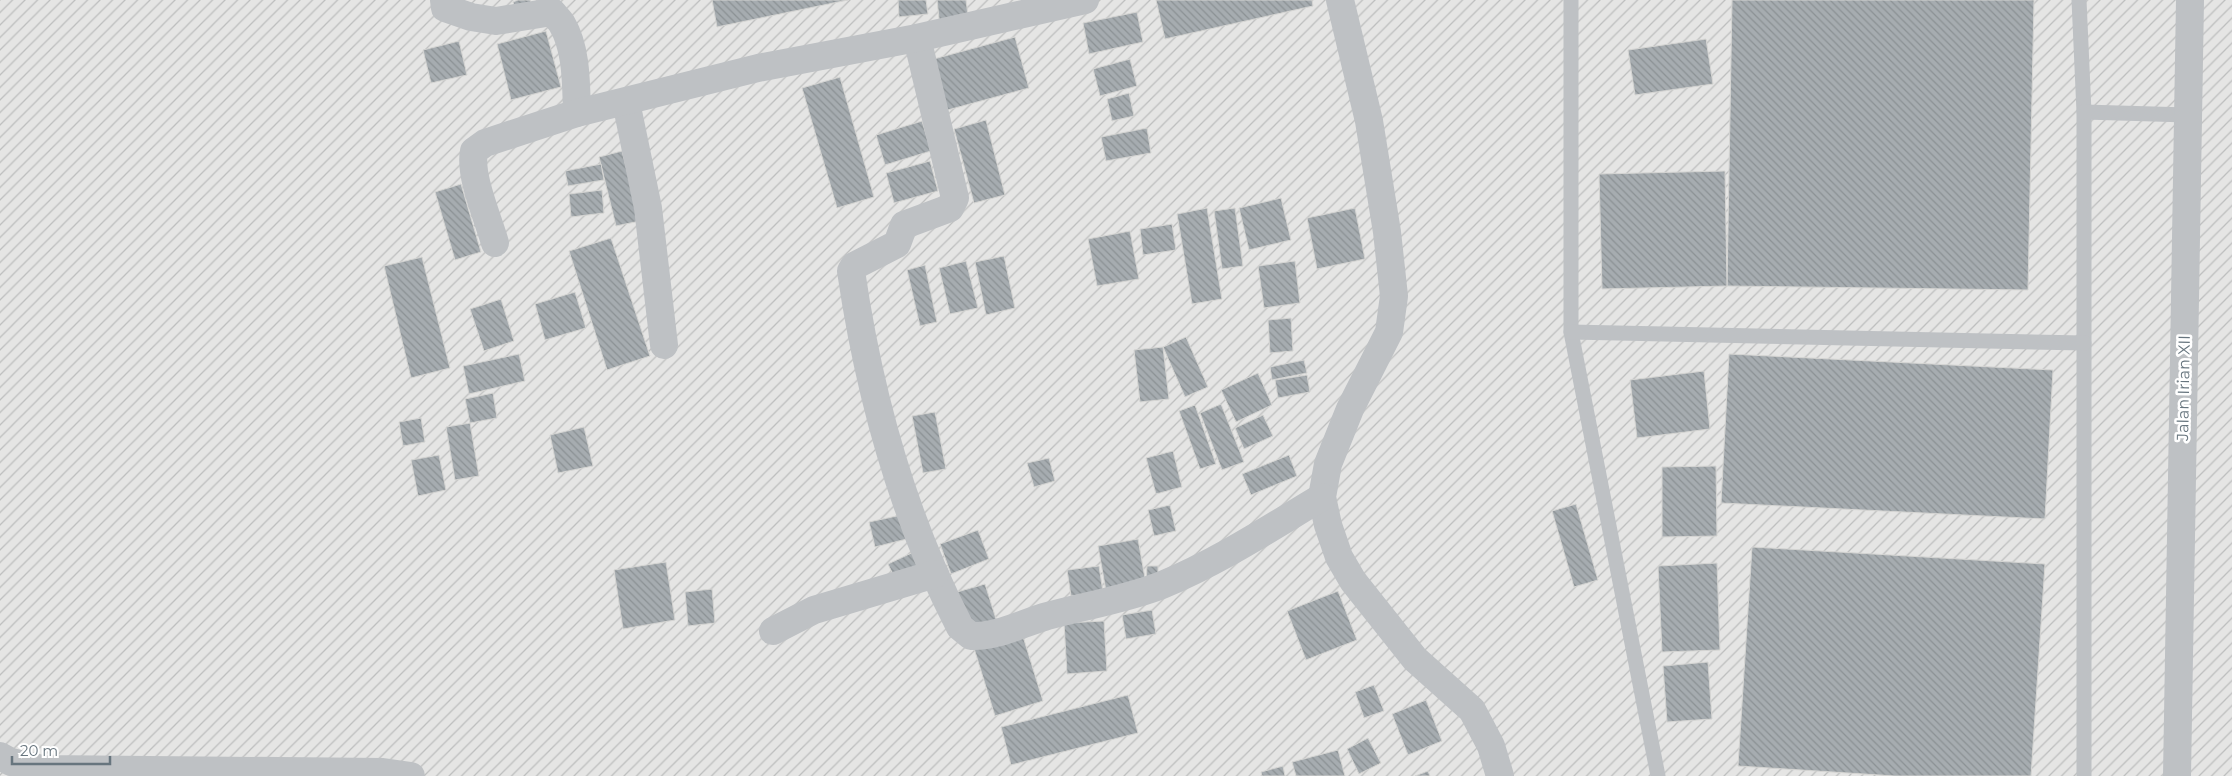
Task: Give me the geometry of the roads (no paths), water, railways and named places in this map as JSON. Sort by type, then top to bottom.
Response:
[{"type":"street","points":[[444,0],[445,8],[471,17],[496,21],[552,6],[570,44],[575,74],[577,113]]},
{"type":"street","points":[[495,243],[474,169],[473,159],[474,151],[478,147],[496,139],[577,113],[758,68],[918,38],[1085,0]]},
{"type":"street","points":[[1340,0],[1369,121],[1387,232],[1394,296],[1389,332],[1350,409],[1328,464],[1322,497],[1328,525],[1339,557],[1353,581],[1415,659],[1472,710],[1491,746],[1500,776]]},
{"type":"street","name":"Jalan Irian XII","points":[[2177,776],[2190,0]]},
{"type":"street","points":[[918,38],[955,198],[954,204],[950,208],[904,225],[897,244],[854,266],[851,271],[875,394],[892,458],[935,574],[960,627],[971,636],[988,635],[1160,586],[1228,553],[1322,497]]},
{"type":"street","points":[[626,102],[648,208],[664,345]]},
{"type":"street","points":[[773,631],[814,610],[935,574]]},
{"type":"street","points":[[0,756],[11,762],[52,769],[383,772],[411,776]]},
{"type":"lane","points":[[1571,0],[1571,332],[1658,776]]},
{"type":"lane","points":[[2079,0],[2084,112],[2084,776]]},
{"type":"lane","points":[[2084,112],[2188,115]]},
{"type":"lane","points":[[1571,332],[2084,343]]}]
